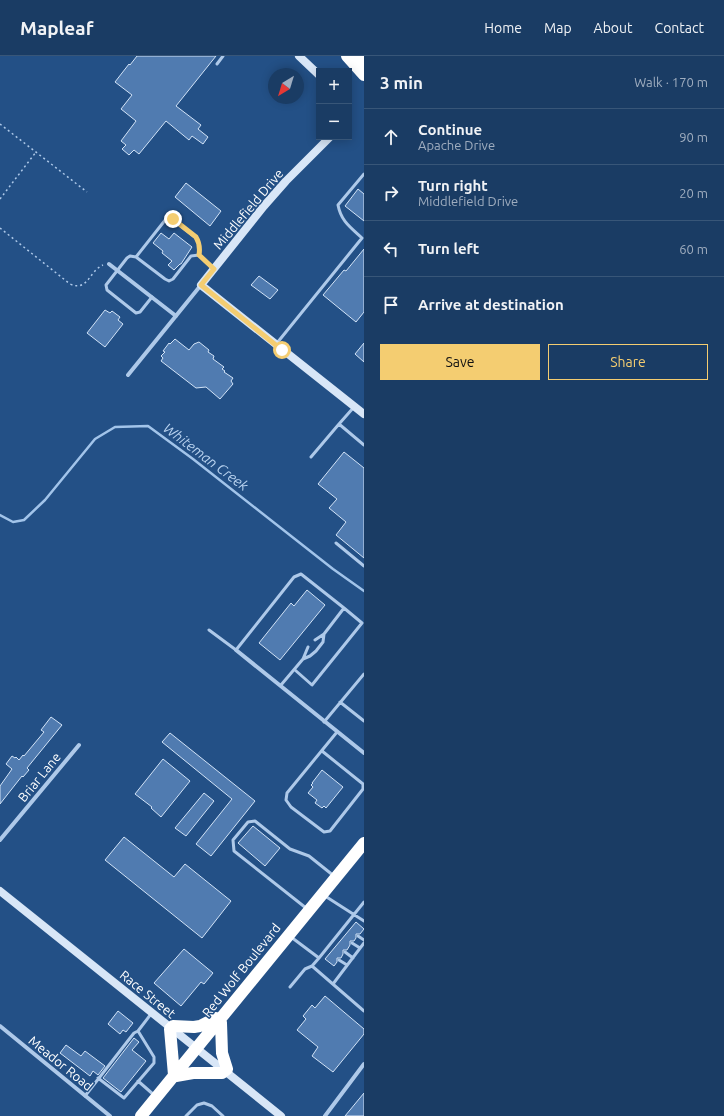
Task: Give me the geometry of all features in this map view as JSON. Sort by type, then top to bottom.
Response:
[{"type":"highway","points":[[347,56],[364,75]]},
{"type":"highway","points":[[358,56],[364,60]]},
{"type":"highway","name":"Red Wolf Boulevard","points":[[141,1116],[288,934],[363,846]]},
{"type":"highway","points":[[216,1018],[220,1019],[222,1053],[227,1069],[226,1071],[222,1073],[193,1073],[176,1076],[174,1075],[170,1029],[173,1026],[200,1026],[216,1018]]},
{"type":"street","points":[[299,56],[316,72]]},
{"type":"street","name":"Middlefield Drive","points":[[128,375],[264,206],[286,181],[327,140]]},
{"type":"street","points":[[109,264],[176,316]]},
{"type":"street","points":[[201,285],[364,414]]},
{"type":"street","points":[[236,650],[364,753]]},
{"type":"street","name":"Briar Lane","points":[[0,840],[78,744]]},
{"type":"street","name":"Race Street","points":[[0,891],[281,1116]]},
{"type":"street","name":"Meador Road","points":[[0,1026],[110,1116]]},
{"type":"street","points":[[325,1116],[364,1064]]},
{"type":"lane","points":[[217,64],[223,56]]},
{"type":"lane","points":[[275,344],[362,238],[340,215],[338,205],[364,174]]},
{"type":"lane","points":[[136,257],[169,217],[196,237],[200,249],[199,255]]},
{"type":"lane","points":[[199,255],[214,269]]},
{"type":"lane","points":[[152,297],[140,312],[136,313],[107,290],[106,285],[130,256],[136,257],[165,280],[169,280],[173,279],[191,256],[199,255]]},
{"type":"lane","points":[[311,457],[354,406]]},
{"type":"lane","points":[[339,424],[364,445]]},
{"type":"lane","points":[[336,544],[364,566]]},
{"type":"lane","points":[[209,630],[236,650],[294,577],[301,574],[362,623],[312,685],[295,670]]},
{"type":"lane","points":[[314,640],[324,634],[344,608]]},
{"type":"lane","points":[[303,659],[316,651],[323,642],[324,634]]},
{"type":"lane","points":[[281,686],[303,659],[308,647]]},
{"type":"lane","points":[[324,722],[364,674]]},
{"type":"lane","points":[[340,702],[364,721]]},
{"type":"lane","points":[[322,750],[363,784],[363,789],[330,831],[324,832],[291,806],[286,800],[288,793],[322,750],[337,732]]},
{"type":"lane","points":[[308,910],[234,850],[233,840],[248,822],[255,821],[290,848],[309,856],[336,877]]},
{"type":"lane","points":[[322,894],[364,921]]},
{"type":"lane","points":[[290,987],[305,969],[312,966],[326,950],[364,902]]},
{"type":"lane","points":[[345,926],[350,929]]},
{"type":"lane","points":[[340,933],[344,937]]},
{"type":"lane","points":[[288,934],[319,958]]},
{"type":"lane","points":[[358,936],[364,940]]},
{"type":"lane","points":[[332,942],[336,946]]},
{"type":"lane","points":[[352,943],[360,948]]},
{"type":"lane","points":[[333,984],[364,943]]},
{"type":"lane","points":[[326,950],[330,953]]},
{"type":"lane","points":[[345,952],[353,958]]},
{"type":"lane","points":[[339,960],[347,965]]},
{"type":"lane","points":[[312,966],[364,1011]]},
{"type":"lane","points":[[85,1096],[152,1012]]},
{"type":"lane","points":[[98,1078],[124,1098],[154,1063],[154,1057],[138,1031]]},
{"type":"lane","points":[[138,1081],[156,1097]]},
{"type":"lane","points":[[186,1116],[197,1105],[204,1103],[212,1106],[223,1116]]},
{"type":"path","points":[[0,124],[87,192]]},
{"type":"path","points":[[0,199],[36,152]]},
{"type":"path","points":[[0,228],[74,286],[84,284],[97,268],[102,265],[109,264]]},
{"type":"building","points":[[137,56],[216,56],[176,106],[201,125],[198,129],[208,137],[203,144],[192,136],[189,140],[166,121],[139,154],[134,150],[129,155],[122,149],[126,145],[121,141],[136,121],[121,109],[132,95],[115,82]]},
{"type":"building","points":[[186,183],[221,211],[210,226],[175,197]]},
{"type":"building","points":[[358,189],[364,194],[364,221],[345,206]]},
{"type":"building","points":[[161,233],[169,239],[174,233],[192,247],[181,264],[174,270],[168,265],[172,261],[153,243]]},
{"type":"building","points":[[364,249],[364,312],[356,322],[323,295],[344,270],[346,271]]},
{"type":"building","points":[[259,276],[278,290],[270,299],[251,285]]},
{"type":"building","points":[[105,310],[110,313],[112,311],[120,317],[118,320],[123,324],[105,347],[87,333]]},
{"type":"building","points":[[175,339],[189,350],[194,344],[199,342],[214,356],[213,359],[224,367],[222,369],[225,371],[224,372],[233,378],[231,381],[233,384],[220,399],[206,387],[196,388],[161,361],[163,358],[161,356],[165,352],[163,351],[169,343],[170,344]]},
{"type":"building","points":[[364,343],[364,362],[355,354]]},
{"type":"building","points":[[344,452],[364,468],[364,558],[336,535],[346,522],[329,508],[337,499],[318,484]]},
{"type":"building","points":[[307,590],[325,605],[280,660],[259,643],[291,603],[294,606]]},
{"type":"building","points":[[51,717],[62,725],[27,768],[29,770],[23,777],[22,776],[0,804],[0,786],[12,769],[6,764],[12,756],[19,760],[23,755],[24,756],[44,732],[41,730]]},
{"type":"building","points":[[170,733],[255,801],[211,856],[196,844],[232,799],[162,742]]},
{"type":"building","points":[[163,759],[190,781],[161,817],[151,808],[152,807],[135,794]]},
{"type":"building","points":[[322,770],[343,787],[326,808],[324,806],[322,808],[315,803],[317,800],[308,793],[313,787],[311,785],[312,783]]},
{"type":"building","points":[[204,793],[214,801],[186,836],[175,828]]},
{"type":"building","points":[[253,826],[280,848],[265,866],[238,843]]},
{"type":"building","points":[[124,837],[174,877],[185,864],[231,901],[202,938],[105,860]]},
{"type":"building","points":[[356,922],[364,929],[360,934],[356,934],[354,941],[350,941],[350,945],[347,950],[343,950],[341,958],[337,958],[337,962],[334,966],[325,959]]},
{"type":"building","points":[[184,949],[213,973],[204,984],[201,982],[181,1006],[154,983]]},
{"type":"building","points":[[325,996],[364,1029],[364,1034],[333,1072],[312,1056],[318,1047],[297,1030],[306,1019],[303,1016],[312,1005],[315,1008]]},
{"type":"building","points":[[118,1011],[133,1023],[126,1032],[123,1030],[120,1034],[108,1024]]},
{"type":"building","points":[[134,1038],[139,1042],[132,1050],[146,1061],[121,1092],[103,1078]]},
{"type":"building","points":[[66,1045],[81,1056],[85,1051],[105,1066],[98,1075],[93,1071],[90,1076],[60,1053]]},
{"type":"building","points":[[364,1093],[364,1116],[345,1116]]},
{"type":"waterway","name":"Whiteman Creek","points":[[0,515],[13,522],[24,520],[45,500],[95,439],[115,427],[148,426],[193,459],[333,569],[364,591]]},
{"type":"route","points":[[173,219],[196,237],[200,249],[199,255],[214,269],[201,285],[282,350]]}]
